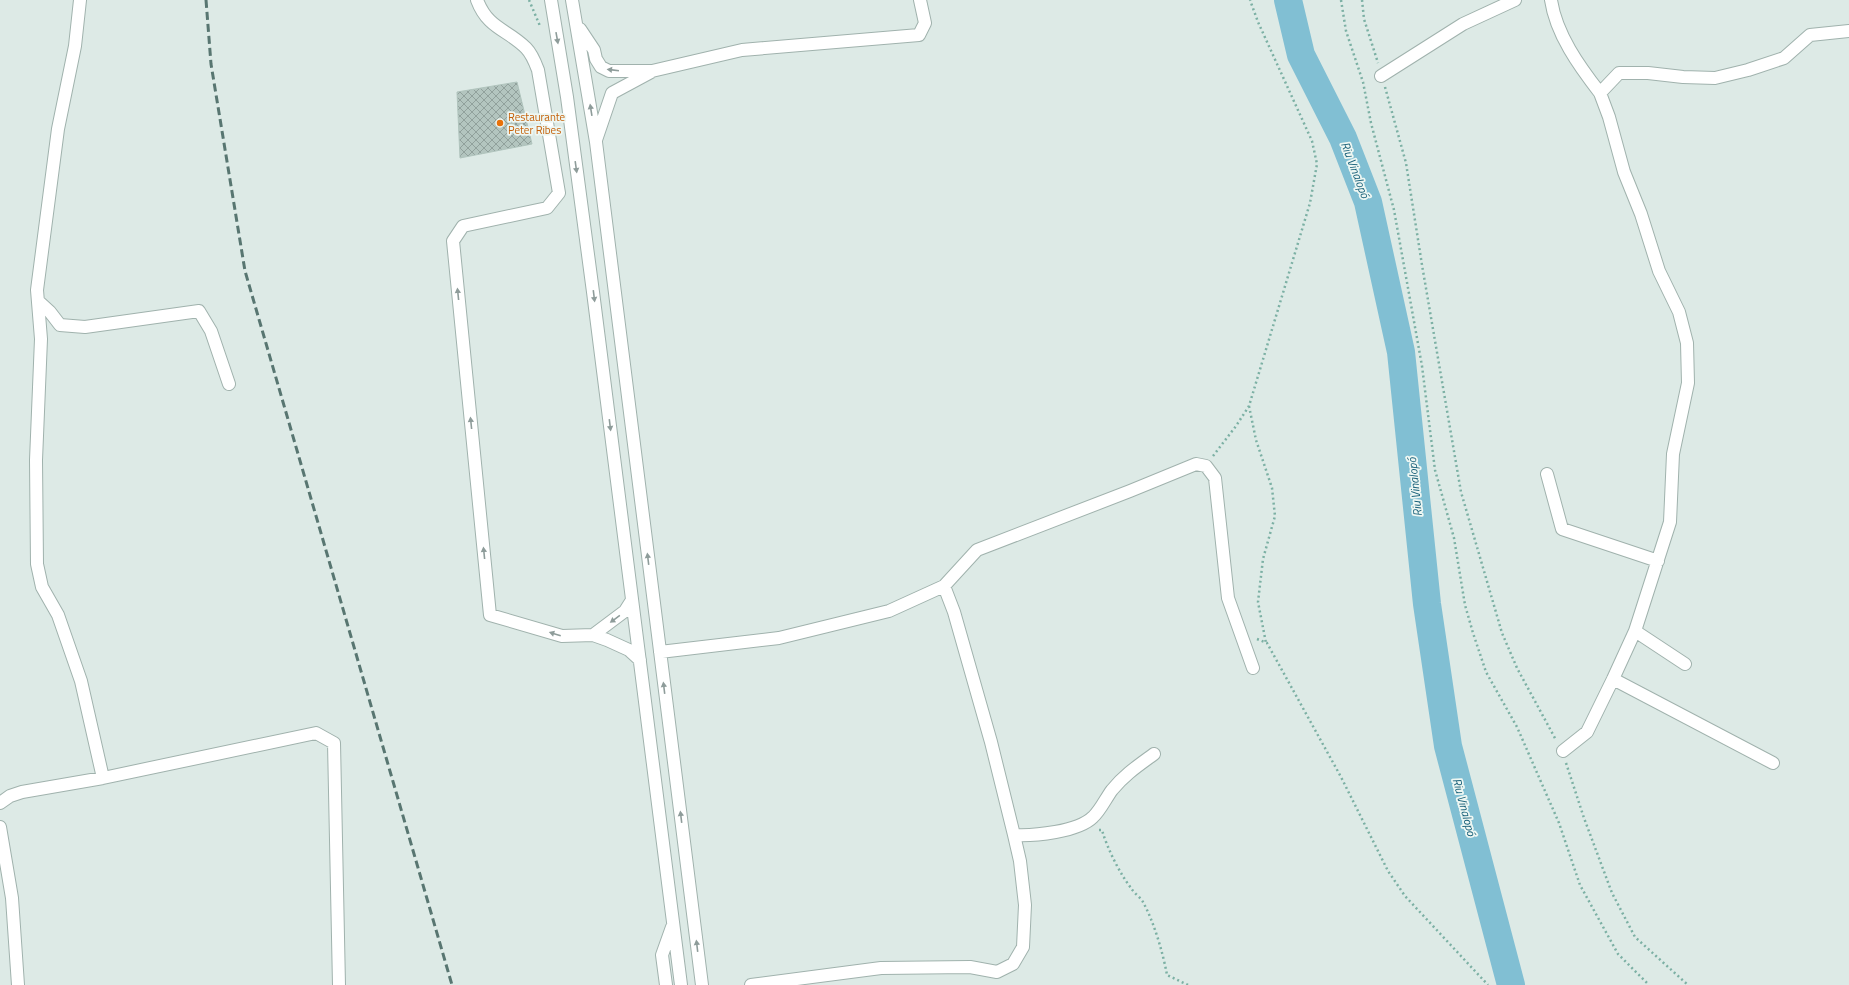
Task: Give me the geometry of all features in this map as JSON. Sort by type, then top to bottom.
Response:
[{"type":"street","points":[[80,0],[75,46],[58,129],[37,290],[41,339],[36,460],[37,564],[42,587],[58,615],[81,681],[103,778]]},
{"type":"street","points":[[477,0],[486,18],[493,25],[518,41],[526,48],[533,58],[538,70],[559,193],[548,208],[463,226],[453,241],[490,615],[562,636],[593,635],[629,650],[640,660]]},
{"type":"street","points":[[551,0],[567,97],[681,985]]},
{"type":"street","points":[[572,0],[596,142],[702,985]]},
{"type":"street","points":[[577,25],[594,50],[596,59],[601,67],[609,71],[652,71],[742,50],[919,35],[925,23],[920,0]]},
{"type":"street","points":[[1382,76],[1463,24],[1515,0]]},
{"type":"street","points":[[1551,0],[1553,13],[1566,44],[1600,93],[1624,172],[1641,214],[1659,271],[1680,312],[1687,343],[1688,383],[1673,454],[1670,522],[1635,631],[1614,679],[1587,732],[1563,751]]},
{"type":"street","points":[[1600,93],[1619,73],[1648,73],[1683,77],[1715,78],[1748,70],[1784,58],[1810,35],[1849,31]]},
{"type":"street","points":[[596,142],[612,93],[652,71]]},
{"type":"street","points":[[38,301],[50,312],[60,326],[85,327],[199,311],[211,331],[229,384]]},
{"type":"street","points":[[660,652],[779,638],[889,611],[944,586],[977,550],[1196,464],[1206,466],[1215,478],[1228,598],[1253,668]]},
{"type":"street","points":[[1547,474],[1562,528],[1658,560]]},
{"type":"street","points":[[751,985],[881,968],[970,967],[997,972],[1013,964],[1023,947],[1025,905],[1020,861],[991,742],[954,612],[944,586]]},
{"type":"street","points":[[593,635],[625,611],[632,600]]},
{"type":"street","points":[[1635,631],[1685,664]]},
{"type":"street","points":[[1614,679],[1773,763]]},
{"type":"street","points":[[0,803],[10,796],[22,792],[103,778],[316,734],[334,743],[340,985]]},
{"type":"street","points":[[1014,835],[1033,836],[1057,832],[1079,825],[1093,817],[1113,789],[1125,776],[1154,754]]},
{"type":"street","points":[[0,827],[12,898],[18,985]]},
{"type":"street","points":[[666,985],[662,955],[673,924]]},
{"type":"path","points":[[1206,466],[1249,406],[1310,202],[1317,164],[1312,141],[1258,22],[1250,0]]},
{"type":"path","points":[[1341,0],[1346,31],[1363,82],[1371,123],[1394,210],[1422,366],[1435,470],[1454,538],[1465,605],[1473,633],[1486,672],[1517,727],[1559,822],[1580,885],[1618,954],[1649,985]]},
{"type":"path","points":[[1362,0],[1364,19],[1382,76],[1406,163],[1423,273],[1462,492],[1502,633],[1517,668],[1563,751],[1584,818],[1612,893],[1635,937],[1688,985]]},
{"type":"path","points":[[1249,406],[1256,440],[1272,488],[1275,516],[1263,559],[1258,602],[1266,643],[1341,777],[1388,871],[1406,896],[1488,985]]},
{"type":"path","points":[[1239,630],[1266,643]]},
{"type":"path","points":[[1079,825],[1102,830],[1105,842],[1119,869],[1130,888],[1142,902],[1163,954],[1168,975],[1188,985]]},
{"type":"building","points":[[517,82],[532,144],[460,158],[457,92]]},
{"type":"waterway","name":"Riu Vinalopó","points":[[1288,0],[1301,55],[1343,138],[1368,202],[1401,352],[1427,604],[1448,746],[1511,985]]},
{"type":"railway","points":[[206,0],[211,64],[245,271],[452,985]]},
{"type":"place","name":"Restaurante Peter Ribes","points":[[500,123]]}]
